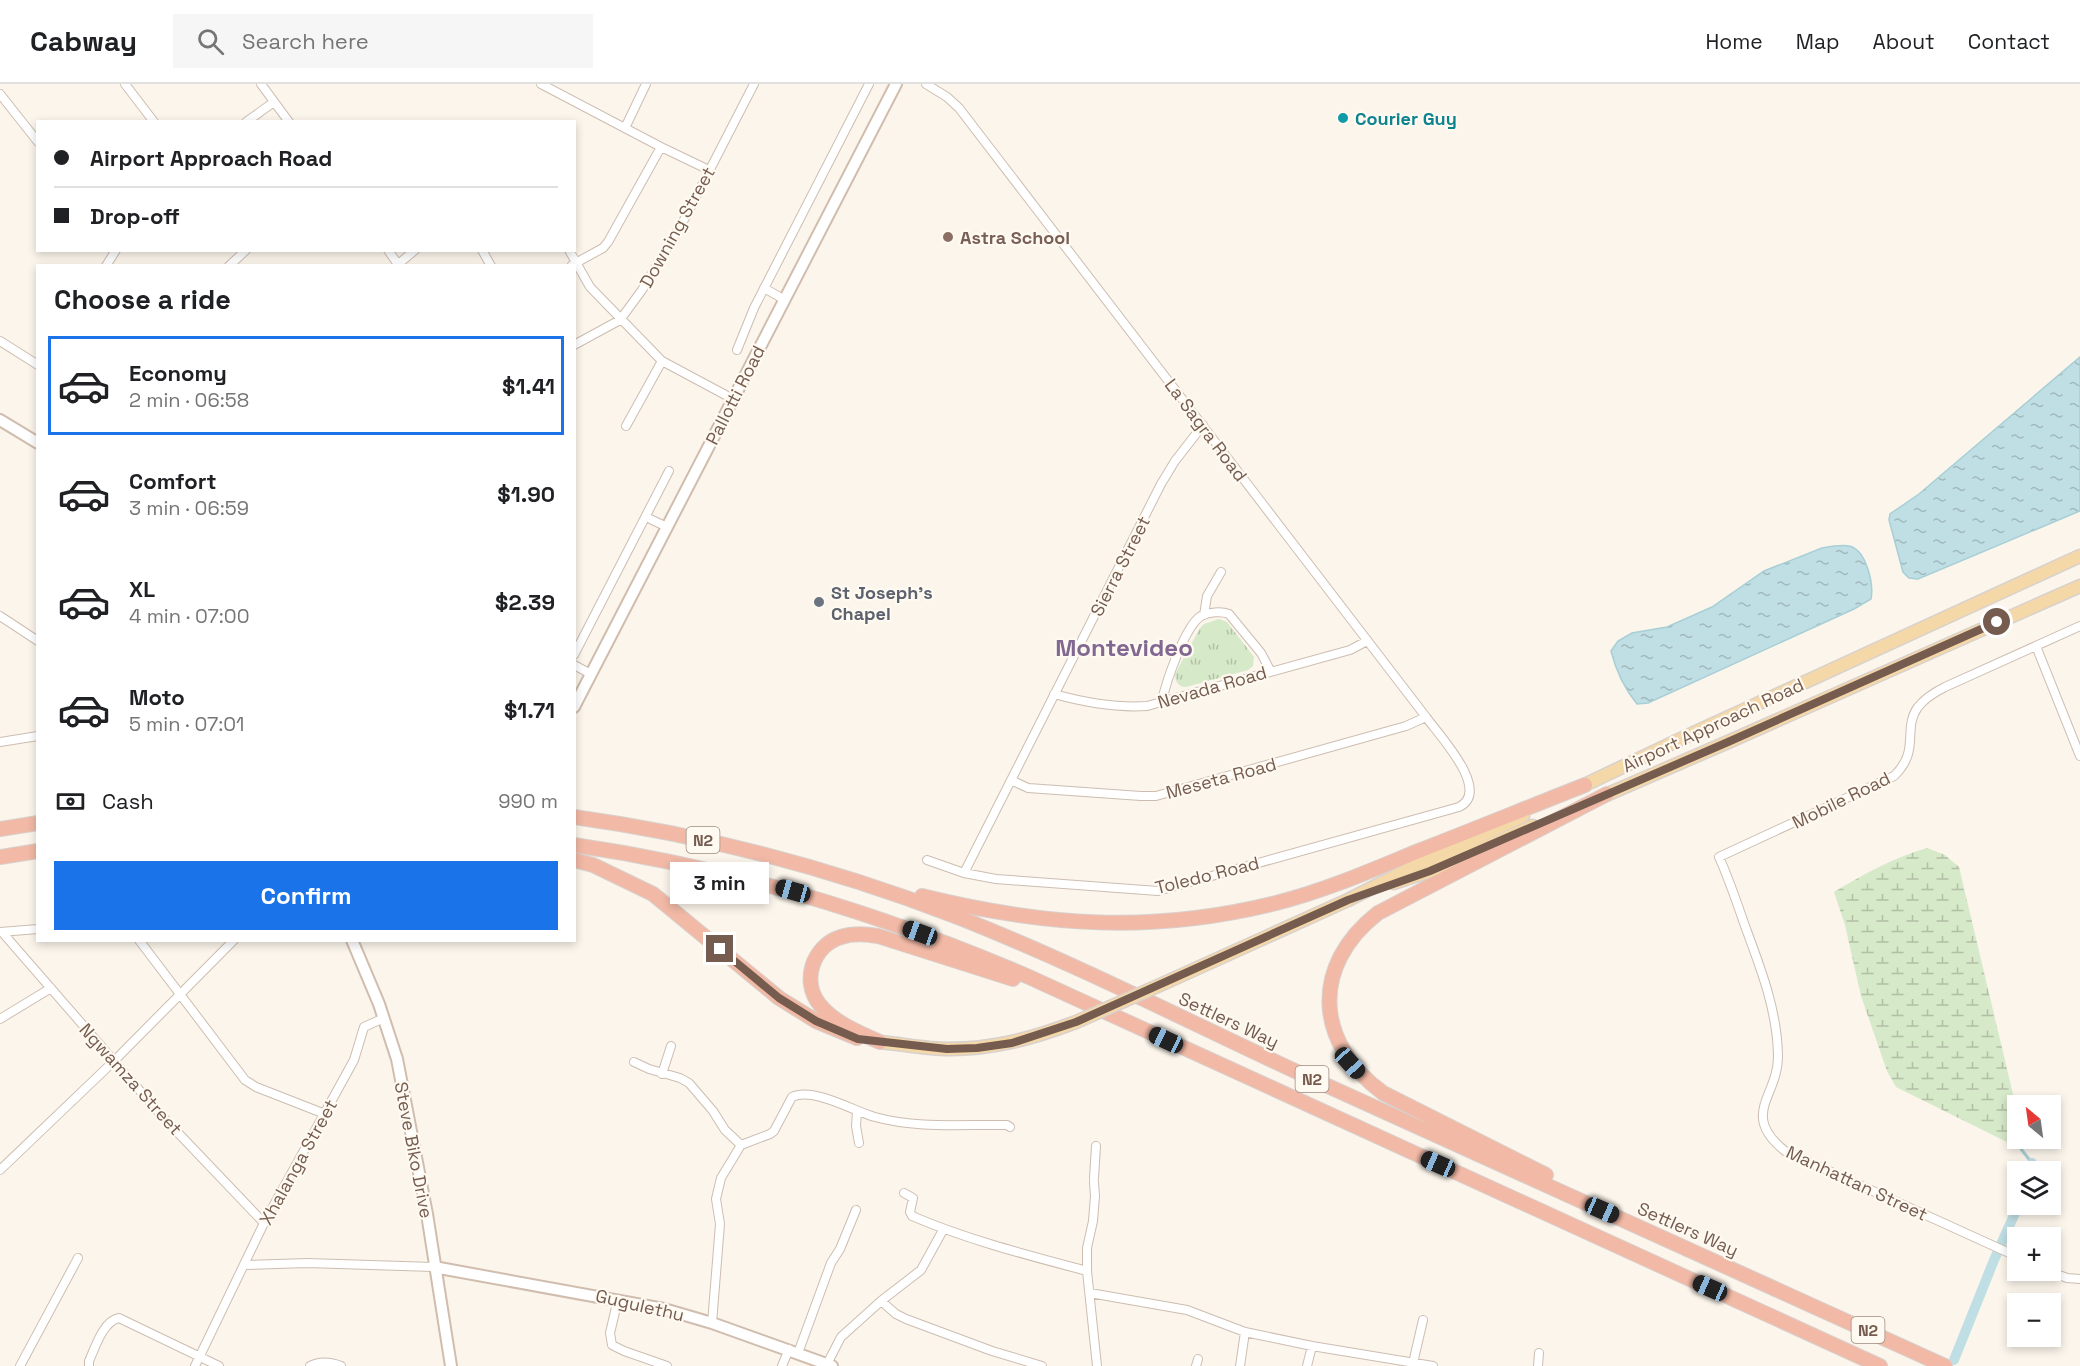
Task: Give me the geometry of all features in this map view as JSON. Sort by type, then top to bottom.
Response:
[{"type":"highway","points":[[830,873],[969,908],[1029,918],[1111,923],[1192,918],[1260,907],[1326,888],[1585,785]]},
{"type":"highway","points":[[1607,794],[1392,904],[1372,917],[1355,933],[1333,972],[1329,997],[1338,1043],[1350,1063],[1366,1080],[1383,1093],[1582,1194],[1790,1294]]},
{"type":"highway","name":"Settlers Way","points":[[576,817],[639,827],[714,843],[830,873],[934,908],[1005,937],[1945,1366]]},
{"type":"highway","points":[[0,829],[36,823]]},
{"type":"highway","name":"N2","points":[[576,845],[712,871],[833,903],[967,951],[1880,1366]]},
{"type":"highway","points":[[0,857],[36,851]]},
{"type":"highway","points":[[576,861],[593,865],[653,894],[779,998],[810,1018],[858,1039],[880,1042]]},
{"type":"highway","points":[[880,1042],[859,1033],[832,1016],[820,1005],[813,992],[810,977],[814,960],[828,944],[841,937],[859,934],[886,938],[1082,1002]]},
{"type":"main road","name":"Airport Approach Road","points":[[880,1042],[947,1049],[992,1046],[1036,1036],[1076,1022],[1348,900],[1585,785],[2080,556]]},
{"type":"main road","name":"Airport Approach Road","points":[[1348,900],[1430,871],[1739,738],[2080,586]]},
{"type":"street","points":[[125,84],[152,120]]},
{"type":"street","points":[[261,84],[288,120]]},
{"type":"street","points":[[541,84],[709,170]]},
{"type":"street","points":[[625,128],[646,84]]},
{"type":"street","name":"Downing Street","points":[[576,344],[620,320],[642,290],[680,226],[754,84]]},
{"type":"street","name":"Pallotti Road","points":[[737,350],[764,288],[869,84]]},
{"type":"street","name":"Pallotti Road","points":[[576,703],[896,84]]},
{"type":"street","name":"La Sagra Road","points":[[926,84],[960,108],[1426,717],[1461,765],[1471,788]]},
{"type":"street","points":[[0,94],[36,139]]},
{"type":"street","points":[[249,120],[274,102]]},
{"type":"street","points":[[574,264],[603,248],[608,242],[661,147]]},
{"type":"street","points":[[231,264],[244,252]]},
{"type":"street","points":[[399,264],[413,252]]},
{"type":"street","points":[[576,267],[620,320],[662,361],[733,399]]},
{"type":"street","points":[[764,288],[785,300]]},
{"type":"street","points":[[0,341],[36,364]]},
{"type":"street","points":[[626,426],[662,361]]},
{"type":"street","points":[[0,420],[36,442]]},
{"type":"street","name":"Sierra Street","points":[[964,873],[1161,484],[1175,461],[1203,425]]},
{"type":"street","points":[[576,651],[669,471]]},
{"type":"street","points":[[646,517],[668,527]]},
{"type":"street","points":[[1204,615],[1207,596],[1221,572]]},
{"type":"street","points":[[1162,701],[1170,670],[1194,624],[1204,615],[1223,612],[1234,618],[1261,653],[1270,670]]},
{"type":"street","points":[[0,616],[36,640]]},
{"type":"street","name":"Mobile Road","points":[[1719,857],[1894,776],[1907,760],[1911,727],[1917,709],[1926,698],[1945,687],[2080,626]]},
{"type":"street","name":"Nevada Road","points":[[1054,694],[1077,701],[1137,706],[1350,650],[1367,641]]},
{"type":"street","points":[[2036,646],[2080,756]]},
{"type":"street","points":[[576,666],[591,674]]},
{"type":"street","name":"Meseta Road","points":[[1011,780],[1028,788],[1156,796],[1406,726],[1426,717]]},
{"type":"street","points":[[0,742],[36,736]]},
{"type":"street","name":"Toledo Road","points":[[927,860],[964,873],[996,879],[1161,891],[1459,807],[1468,800],[1471,788]]},
{"type":"street","name":"Manhattan Street","points":[[1719,857],[1761,970],[1776,1023],[1778,1059],[1763,1109],[1764,1126],[1772,1140],[1785,1151],[2007,1252]]},
{"type":"street","points":[[1,932],[36,929]]},
{"type":"street","name":"Ngwamza Street","points":[[1,932],[161,1115],[264,1223]]},
{"type":"street","points":[[141,942],[250,1084],[325,1114]]},
{"type":"street","points":[[0,1170],[114,1061],[232,942]]},
{"type":"street","name":"Steve Biko Drive","points":[[353,942],[384,1018],[397,1059],[438,1268],[451,1366]]},
{"type":"street","points":[[0,1019],[51,988]]},
{"type":"street","name":"Xhalanga Street","points":[[195,1366],[264,1223],[354,1060],[364,1027],[384,1018]]},
{"type":"street","points":[[662,1074],[671,1046]]},
{"type":"street","points":[[634,1062],[689,1083],[713,1111],[725,1130],[741,1145]]},
{"type":"street","points":[[712,1323],[720,1224],[716,1193],[721,1178],[741,1145],[774,1131],[795,1095],[805,1094],[819,1097],[857,1111],[912,1125],[1007,1125],[1011,1127]]},
{"type":"street","points":[[857,1111],[859,1143]]},
{"type":"street","points":[[1096,1146],[1094,1204],[1087,1248],[1087,1271],[1097,1366]]},
{"type":"street","points":[[904,1193],[913,1198],[910,1212],[912,1216],[944,1230],[993,1246],[1087,1271]]},
{"type":"street","points":[[782,1366],[793,1351],[856,1210]]},
{"type":"street","points":[[830,1365],[841,1337],[881,1301],[921,1270],[944,1230]]},
{"type":"street","points":[[20,1366],[78,1258]]},
{"type":"street","points":[[245,1265],[307,1263],[438,1268]]},
{"type":"street","name":"Gugulethu","points":[[438,1268],[664,1309],[712,1323],[830,1365]]},
{"type":"street","points":[[2061,1276],[2080,1279]]},
{"type":"street","points":[[1090,1293],[1187,1310],[1245,1332],[1312,1346],[1433,1366]]},
{"type":"street","points":[[618,1299],[610,1333],[612,1345],[624,1352],[667,1366]]},
{"type":"street","points":[[881,1301],[906,1319],[992,1351],[1042,1366]]},
{"type":"street","points":[[89,1366],[88,1361],[108,1324],[114,1318],[119,1318],[219,1366]]},
{"type":"street","points":[[1413,1363],[1423,1320]]},
{"type":"street","points":[[1240,1366],[1245,1332]]},
{"type":"street","points":[[1307,1366],[1312,1346]]},
{"type":"street","points":[[1538,1366],[1539,1353]]},
{"type":"street","points":[[310,1366],[316,1363],[331,1362],[341,1366]]},
{"type":"green space","points":[[1219,619],[1227,622],[1254,657],[1253,666],[1248,670],[1186,687],[1179,685],[1175,674],[1200,628],[1204,624]]},
{"type":"green space","points":[[1927,848],[1945,855],[1959,867],[2013,1095],[2007,1095],[2007,1142],[1896,1087],[1887,1071],[1861,996],[1845,925],[1834,892],[1902,857]]},
{"type":"water","points":[[2080,357],[2080,511],[1918,579],[1909,578],[1903,572],[1889,520],[1890,514],[1919,494]]},
{"type":"water","points":[[1849,546],[1860,553],[1870,576],[1871,599],[1854,609],[1648,703],[1637,704],[1624,685],[1613,658],[1611,651],[1618,641],[1632,633],[1667,627],[1712,607],[1764,571],[1822,548]]},
{"type":"waterway","points":[[2021,1149],[2030,1161]]},
{"type":"waterway","points":[[1954,1360],[2014,1215]]},
{"type":"place","name":"Courier Guy","points":[[1343,118]]},
{"type":"place","name":"Astra School","points":[[948,237]]},
{"type":"place","name":"St Joseph's Chapel","points":[[819,602]]},
{"type":"district","name":"Montevideo","points":[[1124,647]]},
{"type":"route","points":[[720,949],[779,998],[829,1028],[858,1039],[947,1049],[1012,1043],[1076,1022],[1348,900],[1430,871],[1997,622]]}]
